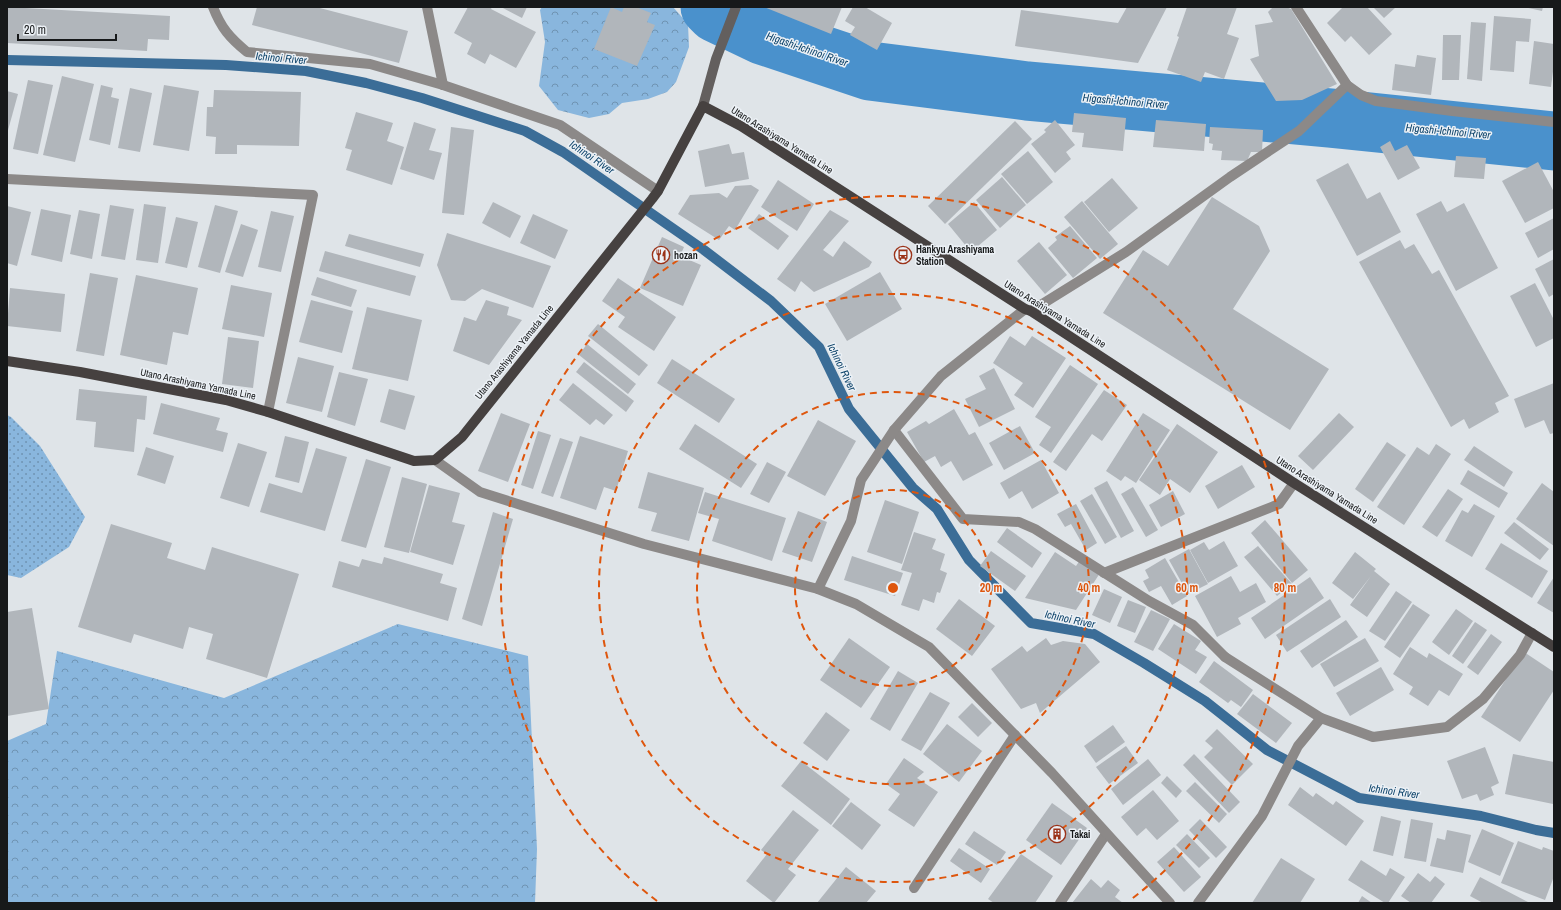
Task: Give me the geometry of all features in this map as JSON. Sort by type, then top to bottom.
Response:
[{"type":"main road","points":[[703,106],[716,59],[736,7]]},
{"type":"main road","name":"Utano Arashiyama Yamada Line","points":[[7,361],[80,372],[226,400],[268,412],[414,461],[435,460],[462,436],[655,195],[703,106],[741,126],[1294,483],[1554,647]]},
{"type":"street","points":[[213,7],[223,29],[234,42],[247,52],[370,64],[443,85],[560,125],[655,195]]},
{"type":"street","points":[[427,7],[443,85]]},
{"type":"street","points":[[1296,7],[1347,85],[1361,96],[1376,101],[1554,122]]},
{"type":"street","points":[[818,590],[851,521],[861,480],[894,430],[941,376],[1028,310],[1126,252],[1230,177],[1299,131],[1347,85]]},
{"type":"street","points":[[7,179],[313,195],[268,412]]},
{"type":"street","points":[[894,430],[963,519],[1019,522],[1035,530],[1149,601],[1193,624],[1225,657],[1321,718],[1373,737],[1447,727],[1483,699],[1520,655],[1532,633]]},
{"type":"street","points":[[435,460],[480,492],[644,544],[818,590],[856,604],[930,647],[1052,774],[1170,903]]},
{"type":"street","points":[[1104,573],[1279,504],[1294,483]]},
{"type":"street","points":[[1198,903],[1262,816],[1298,746],[1321,718]]},
{"type":"street","points":[[914,888],[1015,735]]},
{"type":"street","points":[[1060,903],[1106,834]]},
{"type":"green space","points":[[542,7],[673,7],[688,24],[689,47],[676,82],[667,92],[648,99],[622,103],[609,114],[589,118],[558,110],[539,86],[545,42],[540,10]]},
{"type":"green space","points":[[7,415],[11,417],[40,446],[85,517],[69,547],[21,578],[7,575]]},
{"type":"green space","points":[[398,624],[528,656],[537,849],[535,903],[7,903],[7,741],[46,724],[57,651],[224,698]]},
{"type":"building","points":[[7,7],[170,16],[169,40],[148,39],[147,51],[7,43]]},
{"type":"building","points":[[257,7],[316,7],[408,31],[399,63],[252,25]]},
{"type":"building","points":[[468,7],[492,7],[491,9],[536,32],[516,68],[490,54],[485,64],[467,54],[472,43],[454,33]]},
{"type":"building","points":[[501,7],[527,7],[522,18]]},
{"type":"building","points":[[611,7],[622,12],[624,7],[636,7],[651,13],[647,22],[655,25],[637,66],[594,49]]},
{"type":"building","points":[[764,7],[842,7],[831,34]]},
{"type":"building","points":[[853,7],[865,7],[892,23],[877,50],[850,35],[855,27],[845,21]]},
{"type":"building","points":[[1127,7],[1167,7],[1138,63],[1015,46],[1021,10],[1118,23]]},
{"type":"building","points":[[1187,7],[1237,7],[1227,34],[1239,38],[1224,79],[1205,72],[1201,82],[1167,70],[1179,37],[1177,36]]},
{"type":"building","points":[[1273,7],[1286,7],[1291,9],[1337,84],[1302,100],[1276,101],[1250,59],[1259,56],[1255,25],[1273,22],[1268,12]]},
{"type":"building","points":[[1343,7],[1367,7],[1392,34],[1369,55],[1351,36],[1345,42],[1327,23]]},
{"type":"building","points":[[1373,7],[1396,7],[1384,18]]},
{"type":"building","points":[[1524,7],[1543,7],[1542,11]]},
{"type":"building","points":[[1494,16],[1531,19],[1529,42],[1516,41],[1514,72],[1490,70]]},
{"type":"building","points":[[1471,22],[1486,23],[1482,81],[1467,79]]},
{"type":"building","points":[[1443,35],[1461,35],[1459,80],[1442,80]]},
{"type":"building","points":[[1534,41],[1554,44],[1554,64],[1551,87],[1529,84]]},
{"type":"building","points":[[1417,55],[1436,58],[1431,95],[1392,90],[1395,64],[1415,67]]},
{"type":"building","points":[[62,76],[94,84],[75,162],[43,155]]},
{"type":"building","points":[[28,80],[53,85],[38,154],[13,149]]},
{"type":"building","points":[[101,85],[113,88],[111,97],[119,99],[110,145],[89,140]]},
{"type":"building","points":[[164,85],[199,91],[189,151],[153,145]]},
{"type":"building","points":[[130,88],[152,93],[140,152],[118,148]]},
{"type":"building","points":[[214,90],[301,92],[299,146],[237,145],[237,154],[215,154],[216,137],[206,136],[207,107],[213,107]]},
{"type":"building","points":[[7,91],[18,94],[7,134]]},
{"type":"building","points":[[356,112],[393,123],[387,141],[404,147],[392,185],[346,170],[352,150],[345,148]]},
{"type":"building","points":[[1074,113],[1126,118],[1123,151],[1082,147],[1084,133],[1072,132]]},
{"type":"building","points":[[1055,120],[1075,145],[1066,152],[1071,159],[1055,173],[1031,144],[1046,132],[1044,130]]},
{"type":"building","points":[[1156,120],[1206,124],[1204,151],[1153,147]]},
{"type":"building","points":[[1015,121],[1032,139],[945,224],[928,206]]},
{"type":"building","points":[[414,122],[436,129],[429,150],[442,153],[434,180],[400,169]]},
{"type":"building","points":[[451,127],[474,130],[464,215],[442,213]]},
{"type":"building","points":[[1210,127],[1263,130],[1262,152],[1251,152],[1247,161],[1221,160],[1222,151],[1212,150],[1213,144],[1209,143]]},
{"type":"building","points":[[1390,141],[1395,151],[1407,145],[1420,168],[1398,180],[1380,147]]},
{"type":"building","points":[[729,144],[732,154],[744,152],[749,179],[705,187],[698,151]]},
{"type":"building","points":[[1028,151],[1053,182],[1027,204],[1001,174]]},
{"type":"building","points":[[1456,156],[1486,158],[1484,179],[1454,177]]},
{"type":"building","points":[[1538,162],[1554,192],[1554,208],[1525,223],[1502,181]]},
{"type":"building","points":[[1348,163],[1367,199],[1380,192],[1401,232],[1357,256],[1316,180]]},
{"type":"building","points":[[1002,177],[1026,205],[1000,228],[976,200]]},
{"type":"building","points":[[1112,178],[1138,208],[1109,232],[1084,202]]},
{"type":"building","points":[[778,180],[814,204],[797,231],[761,207]]},
{"type":"building","points":[[751,185],[759,190],[735,230],[729,226],[719,240],[678,214],[690,195],[719,193],[727,198],[735,186]]},
{"type":"building","points":[[1212,197],[1259,226],[1270,251],[1233,309],[1329,369],[1290,430],[1103,313],[1143,250],[1168,266]]},
{"type":"building","points":[[1082,201],[1118,244],[1100,259],[1064,217]]},
{"type":"building","points":[[1441,201],[1447,212],[1464,203],[1498,268],[1456,291],[1416,214]]},
{"type":"building","points":[[493,202],[521,216],[510,238],[482,223]]},
{"type":"building","points":[[974,202],[997,230],[971,252],[948,224]]},
{"type":"building","points":[[144,204],[166,207],[158,263],[136,260]]},
{"type":"building","points":[[110,205],[134,209],[125,260],[101,256]]},
{"type":"building","points":[[215,205],[238,211],[220,273],[198,267]]},
{"type":"building","points":[[7,206],[31,212],[17,266],[7,263]]},
{"type":"building","points":[[41,209],[71,215],[62,262],[31,255]]},
{"type":"building","points":[[79,210],[100,214],[92,259],[70,254]]},
{"type":"building","points":[[830,210],[849,221],[823,250],[833,257],[844,241],[872,262],[869,267],[814,292],[801,281],[795,292],[777,279]]},
{"type":"building","points":[[271,211],[294,216],[281,272],[258,267]]},
{"type":"building","points":[[533,214],[568,230],[555,259],[520,243]]},
{"type":"building","points":[[759,214],[789,236],[778,250],[748,228]]},
{"type":"building","points":[[176,217],[198,222],[187,268],[165,263]]},
{"type":"building","points":[[1554,218],[1554,249],[1538,258],[1525,233]]},
{"type":"building","points":[[241,224],[258,230],[243,277],[225,272]]},
{"type":"building","points":[[1070,226],[1097,258],[1073,278],[1048,248],[1057,240],[1055,237]]},
{"type":"building","points":[[447,233],[551,266],[533,308],[482,289],[465,301],[451,300],[437,265]]},
{"type":"building","points":[[349,234],[424,254],[420,267],[345,246]]},
{"type":"building","points":[[662,237],[684,247],[680,256],[701,265],[683,306],[640,288]]},
{"type":"building","points":[[1400,240],[1405,249],[1414,244],[1432,274],[1439,270],[1509,396],[1495,403],[1499,412],[1469,429],[1464,419],[1451,427],[1359,262]]},
{"type":"building","points":[[1039,242],[1067,275],[1045,294],[1017,261]]},
{"type":"building","points":[[325,251],[416,276],[410,296],[319,271]]},
{"type":"building","points":[[1554,259],[1554,294],[1549,297],[1535,269]]},
{"type":"building","points":[[880,272],[902,309],[847,341],[825,304]]},
{"type":"building","points":[[90,273],[118,278],[104,356],[76,351]]},
{"type":"building","points":[[136,275],[198,288],[188,335],[173,332],[167,365],[120,355]]},
{"type":"building","points":[[317,277],[357,290],[351,307],[311,295]]},
{"type":"building","points":[[618,278],[676,317],[654,351],[618,327],[625,317],[602,301]]},
{"type":"building","points":[[1535,283],[1554,320],[1554,338],[1536,347],[1510,296]]},
{"type":"building","points":[[231,285],[272,293],[264,337],[222,329]]},
{"type":"building","points":[[10,288],[65,294],[61,332],[7,326]]},
{"type":"building","points":[[311,300],[353,311],[342,353],[299,342]]},
{"type":"building","points":[[486,300],[509,307],[507,315],[522,320],[489,365],[453,351],[464,317],[476,321]]},
{"type":"building","points":[[367,307],[422,320],[408,381],[352,369]]},
{"type":"building","points":[[598,324],[648,365],[639,376],[588,336]]},
{"type":"building","points":[[1010,336],[1025,346],[1032,336],[1066,358],[1033,408],[1014,395],[1023,383],[993,363]]},
{"type":"building","points":[[228,337],[259,341],[253,388],[222,384]]},
{"type":"building","points":[[587,344],[636,384],[628,394],[579,355]]},
{"type":"building","points":[[298,357],[334,366],[322,412],[286,403]]},
{"type":"building","points":[[672,359],[735,399],[719,423],[657,383]]},
{"type":"building","points":[[584,362],[634,401],[626,412],[576,372]]},
{"type":"building","points":[[1070,365],[1098,384],[1051,453],[1039,445],[1051,427],[1035,417]]},
{"type":"building","points":[[994,368],[1015,409],[979,427],[965,399],[986,389],[979,376]]},
{"type":"building","points":[[339,372],[368,379],[355,426],[327,417]]},
{"type":"building","points":[[573,383],[613,415],[604,425],[596,419],[590,425],[559,400]]},
{"type":"building","points":[[1554,383],[1554,433],[1550,434],[1544,420],[1525,428],[1514,399]]},
{"type":"building","points":[[79,389],[147,396],[145,420],[137,419],[134,452],[94,447],[96,422],[76,420]]},
{"type":"building","points":[[389,389],[415,396],[405,430],[380,422]]},
{"type":"building","points":[[1104,390],[1127,405],[1102,441],[1092,434],[1066,471],[1053,462]]},
{"type":"building","points":[[161,403],[220,418],[216,430],[228,433],[223,452],[153,434]]},
{"type":"building","points":[[954,409],[969,435],[975,432],[993,465],[963,481],[951,461],[941,467],[935,456],[924,462],[907,432],[926,421],[929,424]]},
{"type":"building","points":[[501,413],[530,424],[508,482],[478,471]]},
{"type":"building","points":[[1143,413],[1170,430],[1136,483],[1125,476],[1121,481],[1106,471]]},
{"type":"building","points":[[1339,413],[1354,427],[1313,470],[1298,456]]},
{"type":"building","points":[[818,420],[856,441],[825,496],[787,476]]},
{"type":"building","points":[[695,424],[757,464],[741,488],[679,449]]},
{"type":"building","points":[[1177,424],[1218,452],[1190,493],[1170,479],[1160,495],[1139,480]]},
{"type":"building","points":[[1020,426],[1035,453],[1004,470],[989,443]]},
{"type":"building","points":[[538,431],[551,435],[533,489],[521,485]]},
{"type":"building","points":[[285,436],[309,442],[299,483],[275,477]]},
{"type":"building","points":[[580,436],[628,451],[616,491],[604,487],[596,510],[560,498]]},
{"type":"building","points":[[560,438],[573,442],[553,497],[541,493]]},
{"type":"building","points":[[1387,442],[1406,455],[1373,502],[1355,489]]},
{"type":"building","points":[[238,443],[267,452],[249,507],[220,498]]},
{"type":"building","points":[[1436,444],[1451,454],[1404,525],[1377,507],[1417,447],[1429,455]]},
{"type":"building","points":[[1474,446],[1513,472],[1504,487],[1464,460]]},
{"type":"building","points":[[146,447],[174,456],[165,484],[137,475]]},
{"type":"building","points":[[316,448],[347,457],[325,531],[260,512],[269,483],[302,493]]},
{"type":"building","points":[[366,459],[391,467],[366,548],[341,541]]},
{"type":"building","points":[[1041,460],[1059,493],[1032,509],[1022,491],[1009,499],[1000,483]]},
{"type":"building","points":[[767,462],[786,472],[769,503],[750,494]]},
{"type":"building","points":[[1242,465],[1255,487],[1218,509],[1205,486]]},
{"type":"building","points":[[1468,470],[1508,493],[1499,508],[1460,484]]},
{"type":"building","points":[[648,472],[704,488],[689,541],[651,531],[657,513],[638,508]]},
{"type":"building","points":[[402,477],[427,484],[409,553],[384,547]]},
{"type":"building","points":[[1107,481],[1134,531],[1121,538],[1094,488]]},
{"type":"building","points":[[1542,483],[1554,492],[1554,546],[1516,519]]},
{"type":"building","points":[[429,485],[460,493],[452,522],[465,525],[453,565],[410,552]]},
{"type":"building","points":[[1133,487],[1158,530],[1146,537],[1121,494]]},
{"type":"building","points":[[1448,489],[1463,499],[1437,537],[1422,527]]},
{"type":"building","points":[[1173,491],[1185,514],[1161,527],[1149,505]]},
{"type":"building","points":[[705,492],[786,518],[772,561],[712,541],[719,519],[698,513]]},
{"type":"building","points":[[1092,494],[1117,537],[1105,544],[1080,501]]},
{"type":"building","points":[[885,500],[919,512],[902,564],[867,552]]},
{"type":"building","points":[[1076,504],[1097,543],[1086,550],[1071,524],[1065,527],[1057,514]]},
{"type":"building","points":[[1474,504],[1495,516],[1472,557],[1445,541],[1462,510],[1468,513]]},
{"type":"building","points":[[798,511],[827,522],[812,562],[782,552]]},
{"type":"building","points":[[493,512],[513,519],[482,626],[462,619]]},
{"type":"building","points":[[1265,520],[1308,570],[1292,583],[1251,533]]},
{"type":"building","points":[[1514,522],[1549,549],[1540,560],[1504,533]]},
{"type":"building","points":[[111,524],[172,543],[167,558],[205,570],[212,547],[299,574],[267,678],[206,659],[213,634],[189,627],[183,649],[134,634],[131,643],[78,627]]},
{"type":"building","points":[[1007,528],[1042,553],[1032,568],[997,542]]},
{"type":"building","points":[[914,532],[936,539],[932,549],[945,554],[940,570],[947,573],[940,593],[937,592],[934,603],[923,599],[919,611],[901,605],[912,573],[901,570]]},
{"type":"building","points":[[1224,541],[1238,566],[1208,583],[1190,550],[1204,542],[1209,550]]},
{"type":"building","points":[[1501,543],[1548,571],[1532,598],[1485,569]]},
{"type":"building","points":[[1258,546],[1292,584],[1277,596],[1244,557]]},
{"type":"building","points":[[1189,549],[1208,584],[1188,594],[1169,560]]},
{"type":"building","points":[[991,551],[1026,576],[1015,591],[980,566]]},
{"type":"building","points":[[1055,552],[1076,566],[1080,560],[1100,573],[1076,610],[1025,598]]},
{"type":"building","points":[[1355,552],[1376,569],[1374,571],[1390,584],[1367,617],[1350,605],[1371,576],[1353,599],[1332,583]]},
{"type":"building","points":[[852,556],[903,573],[895,596],[844,580]]},
{"type":"building","points":[[384,557],[443,574],[440,583],[457,588],[448,621],[332,587],[339,561],[359,567],[362,559],[382,564]]},
{"type":"building","points":[[1165,558],[1187,596],[1172,605],[1161,586],[1149,592],[1143,581],[1149,578],[1145,570]]},
{"type":"building","points":[[1231,576],[1240,592],[1256,583],[1266,602],[1238,618],[1241,624],[1217,637],[1195,596]]},
{"type":"building","points":[[1310,577],[1324,598],[1265,639],[1251,618]]},
{"type":"building","points":[[1554,577],[1554,613],[1537,603]]},
{"type":"building","points":[[1104,589],[1122,597],[1110,623],[1092,615]]},
{"type":"building","points":[[1396,591],[1412,602],[1385,641],[1369,631]]},
{"type":"building","points":[[959,599],[995,626],[972,656],[936,629]]},
{"type":"building","points":[[1330,599],[1341,617],[1287,652],[1276,635]]},
{"type":"building","points":[[1128,600],[1146,607],[1135,633],[1117,626]]},
{"type":"building","points":[[1413,604],[1430,615],[1400,658],[1384,647]]},
{"type":"building","points":[[32,608],[49,709],[7,716],[7,612]]},
{"type":"building","points":[[1456,609],[1473,621],[1449,655],[1432,642]]},
{"type":"building","points":[[1151,610],[1170,619],[1153,651],[1134,642]]},
{"type":"building","points":[[1346,620],[1358,637],[1312,668],[1300,651]]},
{"type":"building","points":[[1475,622],[1487,630],[1463,664],[1452,656]]},
{"type":"building","points":[[1174,624],[1201,641],[1195,650],[1207,657],[1196,674],[1158,649]]},
{"type":"building","points":[[1491,634],[1502,642],[1478,675],[1467,667]]},
{"type":"building","points":[[849,638],[890,667],[861,708],[820,680]]},
{"type":"building","points":[[1046,638],[1051,645],[1063,641],[1085,644],[1100,662],[1040,713],[1036,703],[1021,709],[991,669],[1022,646],[1027,652]]},
{"type":"building","points":[[1365,638],[1379,661],[1334,687],[1320,664]]},
{"type":"building","points":[[1410,647],[1427,658],[1429,653],[1463,674],[1449,696],[1439,690],[1428,706],[1409,694],[1413,687],[1393,674]]},
{"type":"building","points":[[1524,652],[1554,672],[1554,690],[1520,742],[1481,717]]},
{"type":"building","points":[[1214,661],[1253,690],[1241,707],[1231,700],[1228,703],[1199,682]]},
{"type":"building","points":[[1381,667],[1394,690],[1350,716],[1336,693]]},
{"type":"building","points":[[898,671],[918,683],[890,731],[870,719]]},
{"type":"building","points":[[930,692],[950,703],[921,751],[901,740]]},
{"type":"building","points":[[1253,694],[1292,723],[1276,743],[1237,714]]},
{"type":"building","points":[[972,703],[992,723],[978,737],[958,717]]},
{"type":"building","points":[[826,712],[850,730],[827,761],[803,743]]},
{"type":"building","points":[[947,724],[982,751],[959,782],[923,754]]},
{"type":"building","points":[[1113,725],[1125,742],[1096,763],[1084,746]]},
{"type":"building","points":[[1217,729],[1253,764],[1232,785],[1204,757],[1213,748],[1205,741]]},
{"type":"building","points":[[1126,746],[1138,763],[1109,784],[1096,767]]},
{"type":"building","points":[[1485,747],[1499,783],[1491,787],[1494,795],[1480,801],[1477,794],[1462,799],[1447,761]]},
{"type":"building","points":[[1194,754],[1240,802],[1229,813],[1183,765]]},
{"type":"building","points":[[1513,754],[1554,762],[1553,804],[1505,794]]},
{"type":"building","points":[[904,758],[924,772],[917,778],[938,792],[914,827],[888,810],[900,794],[886,784]]},
{"type":"building","points":[[1148,759],[1161,775],[1123,805],[1111,789]]},
{"type":"building","points":[[801,761],[850,799],[831,825],[781,786]]},
{"type":"building","points":[[1167,776],[1182,791],[1176,798],[1161,783]]},
{"type":"building","points":[[1195,782],[1227,814],[1219,823],[1186,791]]},
{"type":"building","points":[[1300,787],[1313,797],[1316,793],[1333,805],[1336,801],[1364,821],[1346,846],[1288,805]]},
{"type":"building","points":[[1153,790],[1179,821],[1157,840],[1146,828],[1137,836],[1121,817]]},
{"type":"building","points":[[851,802],[881,825],[862,850],[832,826]]},
{"type":"building","name":"Takai","points":[[1052,803],[1087,828],[1061,865],[1026,840]]},
{"type":"building","points":[[793,810],[819,830],[788,869],[796,875],[774,903],[746,881],[767,854],[761,850]]},
{"type":"building","points":[[1381,816],[1401,821],[1393,856],[1373,851]]},
{"type":"building","points":[[1200,819],[1227,847],[1216,858],[1189,830]]},
{"type":"building","points":[[1411,819],[1433,823],[1426,862],[1404,858]]},
{"type":"building","points":[[1482,829],[1514,843],[1500,876],[1468,862]]},
{"type":"building","points":[[1447,830],[1471,835],[1463,873],[1430,866],[1437,838],[1445,840]]},
{"type":"building","points":[[974,831],[1006,852],[997,865],[965,844]]},
{"type":"building","points":[[1187,834],[1210,858],[1199,868],[1176,845]]},
{"type":"building","points":[[1518,841],[1542,850],[1543,847],[1554,851],[1554,880],[1553,879],[1545,900],[1501,883]]},
{"type":"building","points":[[1174,847],[1201,877],[1184,892],[1157,862]]},
{"type":"building","points":[[959,848],[990,869],[981,883],[950,861]]},
{"type":"building","points":[[1021,854],[1053,876],[1035,903],[994,903],[988,899]]},
{"type":"building","points":[[1281,858],[1315,879],[1300,903],[1252,903]]},
{"type":"building","points":[[1361,860],[1386,876],[1390,868],[1405,877],[1388,903],[1385,903],[1348,880]]},
{"type":"building","points":[[846,867],[876,891],[866,903],[817,903]]},
{"type":"building","points":[[1418,873],[1430,882],[1435,876],[1445,884],[1431,903],[1411,903],[1401,896]]},
{"type":"building","points":[[1480,877],[1530,903],[1483,903],[1470,896]]},
{"type":"building","points":[[1091,879],[1101,888],[1108,880],[1120,890],[1115,897],[1123,903],[1072,903]]},
{"type":"building","points":[[1362,896],[1372,903],[1358,903]]},
{"type":"waterway","name":"Higashi-Ichinoi River","points":[[710,7],[716,13],[762,35],[870,71],[1027,91],[1330,118],[1554,141]]},
{"type":"waterway","name":"Ichinoi River","points":[[7,60],[226,65],[306,71],[366,83],[422,98],[525,131],[563,152],[704,250],[771,301],[819,347],[849,409],[913,488],[937,509],[969,560],[1031,623],[1094,634],[1205,701],[1267,750],[1359,798],[1481,816],[1554,833]]},
{"type":"place","name":"hozan","points":[[661,255]]},
{"type":"place","name":"Hankyu Arashiyama Station","points":[[903,255]]},
{"type":"place","name":"Takai","points":[[1057,834]]}]
